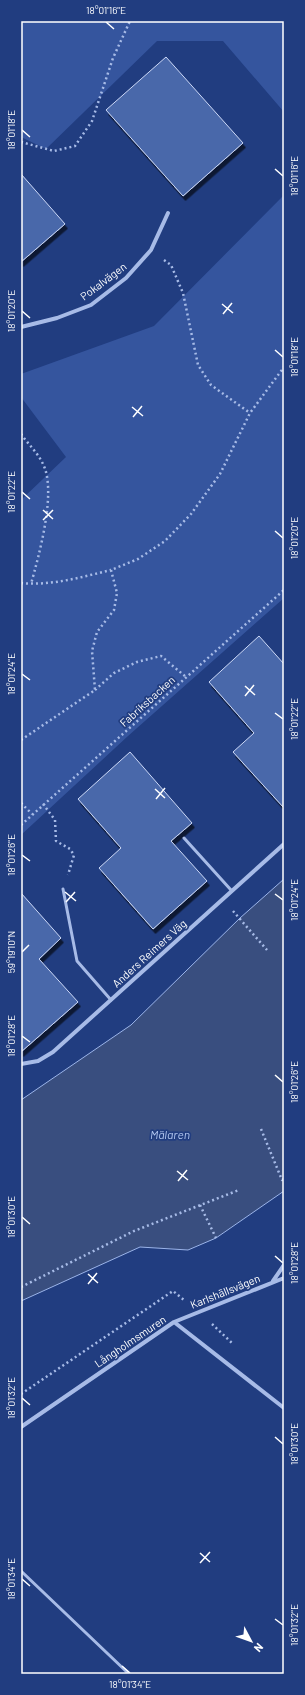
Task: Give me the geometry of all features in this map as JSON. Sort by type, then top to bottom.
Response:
[{"type":"street","name":"Pokalvägen","points":[[21,327],[57,318],[91,305],[126,278],[151,250],[168,213]]},
{"type":"street","name":"Anders Reimers Väg","points":[[21,1064],[38,1061],[53,1052],[231,890],[284,844]]},
{"type":"street","points":[[272,1282],[284,1265]]},
{"type":"street","name":"Karlshällsvägen","points":[[174,1322],[284,1278]]},
{"type":"street","name":"Långholmsmuren","points":[[21,1426],[174,1322],[284,1408]]},
{"type":"lane","points":[[184,838],[231,890]]},
{"type":"lane","points":[[63,889],[78,961],[111,1000]]},
{"type":"lane","points":[[21,1571],[129,1674]]},
{"type":"path","points":[[21,142],[54,151],[75,146],[92,121],[113,58],[130,21]]},
{"type":"path","points":[[171,265],[183,293],[198,365],[211,385],[250,413]]},
{"type":"path","points":[[21,583],[31,584],[72,579],[111,570],[138,559],[165,541],[191,514],[220,474],[250,413],[284,367]]},
{"type":"path","points":[[21,434],[44,464],[49,486],[42,541],[31,584]]},
{"type":"path","points":[[95,690],[92,651],[97,632],[114,610],[117,593],[111,570]]},
{"type":"path","name":"Fabriksbacken","points":[[21,825],[284,590]]},
{"type":"path","points":[[21,740],[95,690],[114,673],[137,662],[161,656],[186,677]]},
{"type":"path","points":[[21,803],[32,814]]},
{"type":"path","points":[[43,804],[55,820],[56,841],[70,849],[74,854],[63,889]]},
{"type":"path","points":[[240,918],[267,950]]},
{"type":"path","points":[[261,1129],[282,1180],[284,1179]]},
{"type":"path","points":[[21,1288],[134,1231],[239,1190]]},
{"type":"path","points":[[200,1205],[216,1238]]},
{"type":"path","points":[[21,1394],[173,1291]]},
{"type":"shaded area","points":[[21,21],[284,21],[284,112],[223,41],[157,41],[46,149],[21,137]]},
{"type":"shaded area","points":[[284,195],[284,598],[128,736],[21,835],[21,500],[66,457],[21,397],[21,374],[154,326]]},
{"type":"water","name":"Mälaren","points":[[284,879],[284,1191],[216,1238],[188,1250],[140,1247],[21,1301],[21,1100],[131,1025],[240,918]]},
{"type":"building","points":[[166,57],[243,143],[183,196],[106,110]]},
{"type":"building","points":[[21,174],[65,224],[21,262]]},
{"type":"building","points":[[259,636],[284,664],[284,808],[233,752],[254,733],[209,682]]},
{"type":"building","points":[[130,752],[192,823],[171,841],[207,881],[153,929],[99,868],[121,848],[78,799]]},
{"type":"building","points":[[21,893],[61,938],[39,959],[78,1002],[21,1052]]}]
